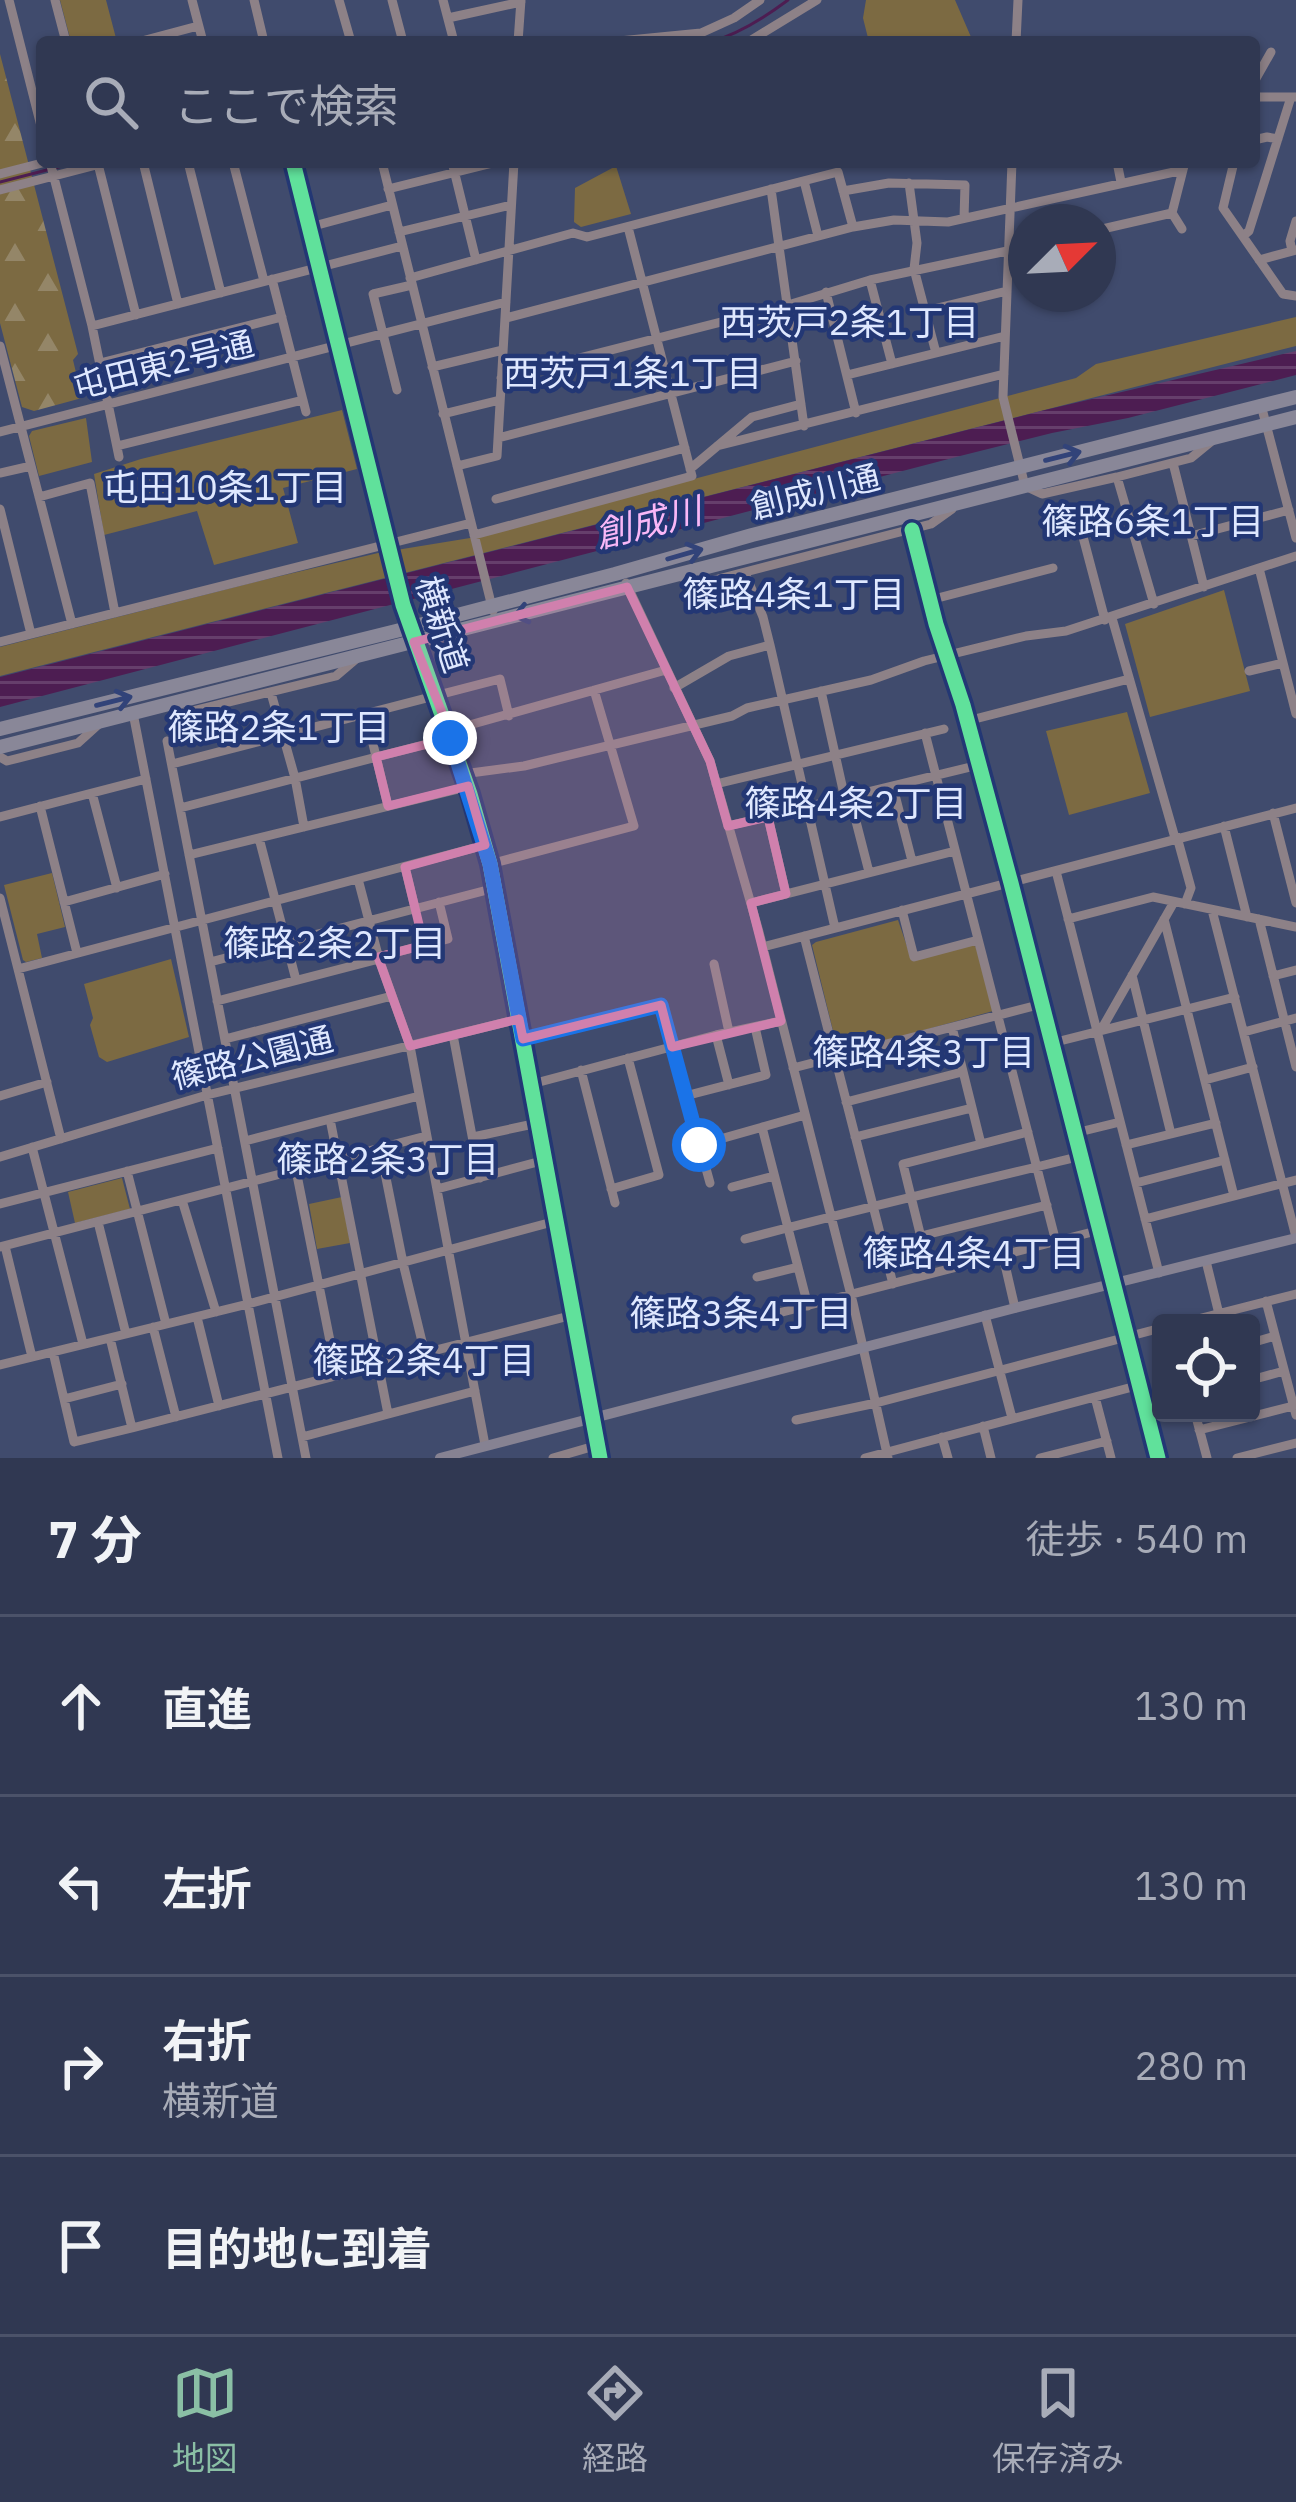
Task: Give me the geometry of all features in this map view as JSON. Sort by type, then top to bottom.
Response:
[{"type":"highway","name":"創成川通","points":[[0,729],[625,580],[752,535],[1018,461],[1296,397]]},
{"type":"highway","name":"創成川通","points":[[625,580],[676,575],[1296,417]]},
{"type":"highway","points":[[752,535],[757,554]]},
{"type":"highway","name":"創成川通","points":[[0,747],[360,655],[412,634]]},
{"type":"main road","points":[[440,1458],[1296,1238]]},
{"type":"street","points":[[9,0],[36,106]]},
{"type":"street","points":[[56,0],[65,36]]},
{"type":"street","points":[[192,0],[200,36]]},
{"type":"street","points":[[254,0],[263,36]]},
{"type":"street","points":[[339,0],[349,36]]},
{"type":"street","points":[[392,0],[401,36]]},
{"type":"street","points":[[443,0],[452,36]]},
{"type":"street","points":[[742,32],[760,0]]},
{"type":"street","points":[[675,36],[742,32],[817,0]]},
{"type":"street","points":[[1016,36],[1018,0]]},
{"type":"street","points":[[448,18],[521,1],[518,36]]},
{"type":"street","points":[[168,36],[198,26]]},
{"type":"street","points":[[1260,71],[1270,52]]},
{"type":"street","points":[[1243,236],[1250,231],[1294,97],[1260,97]]},
{"type":"street","points":[[1260,139],[1278,139]]},
{"type":"street","points":[[0,174],[50,168]]},
{"type":"street","points":[[0,190],[50,168]]},
{"type":"street","points":[[50,168],[92,326],[118,452],[303,400]]},
{"type":"street","points":[[104,168],[136,315]]},
{"type":"street","points":[[144,168],[178,304]]},
{"type":"street","points":[[190,168],[221,293]]},
{"type":"street","points":[[235,168],[306,412]]},
{"type":"street","name":"横新道","points":[[295,168],[403,605],[490,864],[600,1458]]},
{"type":"street","points":[[383,168],[494,613]]},
{"type":"street","points":[[388,189],[451,168]]},
{"type":"street","points":[[454,168],[476,260]]},
{"type":"street","points":[[457,466],[497,456],[514,168]]},
{"type":"street","points":[[1010,204],[1012,168]]},
{"type":"street","points":[[1118,168],[1120,182]]},
{"type":"street","points":[[1023,204],[1176,168]]},
{"type":"street","points":[[1182,229],[1172,213],[1183,168]]},
{"type":"street","points":[[1233,168],[1223,208],[1282,294],[1296,296]]},
{"type":"street","points":[[397,390],[373,295],[411,281],[573,233],[587,237],[838,172],[853,227]]},
{"type":"street","points":[[804,181],[818,236]]},
{"type":"street","points":[[843,191],[889,183],[965,184],[964,218]]},
{"type":"street","points":[[909,183],[914,269],[936,353]]},
{"type":"street","points":[[771,189],[804,426]]},
{"type":"street","points":[[310,226],[392,205]]},
{"type":"street","points":[[399,232],[511,205]]},
{"type":"street","points":[[506,318],[853,227],[894,220],[948,222],[1008,207]]},
{"type":"street","points":[[1116,226],[1172,213]]},
{"type":"street","points":[[1259,260],[1294,251],[1290,241],[1296,221]]},
{"type":"street","points":[[0,642],[388,545],[474,534],[692,476],[628,227]]},
{"type":"street","points":[[92,326],[403,246]]},
{"type":"street","points":[[501,378],[870,280],[1008,250]]},
{"type":"street","points":[[1008,277],[1005,408],[1025,486],[1042,494],[1173,463],[1191,458],[1217,436]]},
{"type":"street","points":[[870,280],[892,364]]},
{"type":"street","points":[[925,311],[1007,291]]},
{"type":"street","points":[[826,292],[856,413]]},
{"type":"street","name":"屯田東2号通","points":[[0,432],[506,302]]},
{"type":"street","points":[[100,363],[282,317]]},
{"type":"street","points":[[847,375],[1005,336]]},
{"type":"street","points":[[0,346],[5,384],[32,466],[72,624]]},
{"type":"street","points":[[432,367],[503,350]]},
{"type":"street","points":[[498,438],[796,362]]},
{"type":"street","points":[[717,446],[1004,374]]},
{"type":"street","points":[[443,414],[500,400]]},
{"type":"street","points":[[690,469],[752,417],[801,404]]},
{"type":"street","points":[[1261,406],[1296,538]]},
{"type":"street","points":[[496,499],[685,448]]},
{"type":"street","points":[[1173,463],[1204,587]]},
{"type":"street","points":[[0,473],[32,466]]},
{"type":"street","points":[[1117,477],[1154,604]]},
{"type":"street","points":[[40,497],[90,483],[115,613]]},
{"type":"street","points":[[523,491],[530,520]]},
{"type":"street","points":[[676,575],[699,584],[745,573],[931,524],[961,502]]},
{"type":"street","points":[[0,509],[32,634]]},
{"type":"street","points":[[1191,536],[1289,511]]},
{"type":"street","points":[[912,530],[1011,883],[1158,1458]]},
{"type":"street","points":[[1082,532],[1191,888],[1164,919],[1099,1031]]},
{"type":"street","points":[[463,774],[524,766],[871,680],[1026,636],[1066,631],[1296,556]]},
{"type":"street","points":[[930,600],[1053,568]]},
{"type":"street","points":[[1259,568],[1295,709]]},
{"type":"street","points":[[745,573],[763,617],[835,928]]},
{"type":"street","points":[[625,580],[710,761],[782,1021],[888,1455]]},
{"type":"street","points":[[674,688],[729,656],[770,645]]},
{"type":"street","points":[[169,704],[184,713],[271,693],[336,676],[360,655]]},
{"type":"street","points":[[1249,671],[1283,663]]},
{"type":"street","points":[[180,808],[376,758],[666,670]]},
{"type":"street","points":[[967,721],[1129,679]]},
{"type":"street","points":[[172,764],[500,680],[509,716]]},
{"type":"street","points":[[490,864],[634,826],[593,690]]},
{"type":"street","points":[[820,691],[868,872]]},
{"type":"street","points":[[271,693],[304,827]]},
{"type":"street","points":[[133,713],[278,1458]]},
{"type":"street","points":[[366,715],[388,806]]},
{"type":"street","points":[[0,757],[7,760],[78,743],[103,721]]},
{"type":"street","points":[[716,784],[944,728]]},
{"type":"street","points":[[926,733],[1056,1242]]},
{"type":"street","points":[[167,741],[306,1458]]},
{"type":"street","points":[[728,826],[979,765]]},
{"type":"street","points":[[0,817],[146,779]]},
{"type":"street","points":[[189,855],[467,787]]},
{"type":"street","points":[[893,787],[912,861]]},
{"type":"street","points":[[92,793],[117,888]]},
{"type":"street","points":[[40,806],[77,953]]},
{"type":"street","points":[[763,947],[1296,808]]},
{"type":"street","points":[[1273,813],[1296,902]]},
{"type":"street","points":[[769,818],[786,894]]},
{"type":"street","points":[[1225,826],[1290,1020],[1296,1066]]},
{"type":"street","points":[[259,838],[296,980]]},
{"type":"street","points":[[18,969],[485,845]]},
{"type":"street","points":[[751,903],[955,851]]},
{"type":"street","points":[[405,867],[415,908]]},
{"type":"street","points":[[1056,871],[1159,1273]]},
{"type":"street","points":[[64,902],[165,874]]},
{"type":"street","points":[[358,879],[410,1046],[485,1445]]},
{"type":"street","points":[[210,962],[495,888]]},
{"type":"street","points":[[1068,919],[1154,897],[1296,927]]},
{"type":"street","points":[[0,898],[6,942],[18,969],[61,1139]]},
{"type":"street","points":[[218,1001],[448,939],[439,902]]},
{"type":"street","points":[[902,910],[914,957],[978,940]]},
{"type":"street","points":[[1212,910],[1296,1238]]},
{"type":"street","points":[[1164,919],[1234,1196]]},
{"type":"street","points":[[805,936],[892,1284]]},
{"type":"street","points":[[714,964],[729,1032]]},
{"type":"street","points":[[1273,976],[1296,970]]},
{"type":"street","points":[[1132,975],[1171,1134]]},
{"type":"street","points":[[225,1039],[392,996]]},
{"type":"street","points":[[1052,1043],[1235,997]]},
{"type":"street","points":[[793,1069],[1042,1004]]},
{"type":"street","points":[[523,1039],[661,1005],[710,1183]]},
{"type":"street","name":"篠路公園通","points":[[0,1157],[207,1095],[519,1019]]},
{"type":"street","points":[[1244,1031],[1290,1020]]},
{"type":"street","points":[[532,1084],[782,1021]]},
{"type":"street","points":[[686,1096],[766,1075],[755,1027]]},
{"type":"street","points":[[952,1028],[981,1144]]},
{"type":"street","points":[[453,1035],[480,1178]]},
{"type":"street","points":[[716,1035],[729,1085]]},
{"type":"street","points":[[611,1189],[659,1175],[628,1058]]},
{"type":"street","points":[[1205,1079],[1253,1067]]},
{"type":"street","points":[[581,1070],[615,1203]]},
{"type":"street","points":[[846,1102],[962,1072]]},
{"type":"street","points":[[0,1094],[46,1082]]},
{"type":"street","points":[[245,1141],[419,1096]]},
{"type":"street","points":[[855,1137],[972,1108]]},
{"type":"street","points":[[699,1145],[805,1115]]},
{"type":"street","points":[[330,1119],[388,1414]]},
{"type":"street","points":[[1076,1133],[1120,1122]]},
{"type":"street","points":[[472,1137],[538,1123]]},
{"type":"street","points":[[1126,1145],[1216,1123]]},
{"type":"street","points":[[762,1127],[808,1306]]},
{"type":"street","points":[[931,1274],[903,1164],[1028,1132]]},
{"type":"street","points":[[32,1357],[2,1246],[426,1136]]},
{"type":"street","points":[[32,1148],[83,1345]]},
{"type":"street","points":[[0,1204],[218,1148]]},
{"type":"street","points":[[380,1148],[425,1354]]},
{"type":"street","points":[[745,1239],[1081,1156]]},
{"type":"street","points":[[436,1189],[545,1160]]},
{"type":"street","points":[[1136,1183],[1225,1160]]},
{"type":"street","points":[[296,1170],[337,1376]]},
{"type":"street","points":[[128,1171],[166,1324]]},
{"type":"street","points":[[732,1187],[774,1176]]},
{"type":"street","points":[[1145,1219],[1296,1180]]},
{"type":"street","points":[[182,1200],[216,1312]]},
{"type":"street","points":[[921,1236],[1047,1205]]},
{"type":"street","points":[[0,1365],[556,1221]]},
{"type":"street","points":[[98,1222],[126,1334]]},
{"type":"street","points":[[767,1316],[1100,1231]]},
{"type":"street","points":[[1003,1256],[1015,1308]]},
{"type":"street","points":[[1206,1261],[1220,1313]]},
{"type":"street","points":[[757,1277],[798,1267]]},
{"type":"street","points":[[1216,1314],[1296,1294]]},
{"type":"street","points":[[1199,1430],[1295,1410],[1266,1301]]},
{"type":"street","points":[[52,1352],[74,1442],[573,1316]]},
{"type":"street","points":[[986,1316],[1012,1418]]},
{"type":"street","points":[[196,1317],[219,1406]]},
{"type":"street","points":[[153,1327],[176,1417]]},
{"type":"street","points":[[796,1420],[1152,1330]]},
{"type":"street","points":[[1260,1340],[1275,1336]]},
{"type":"street","points":[[110,1338],[132,1428]]},
{"type":"street","points":[[1260,1378],[1284,1371]]},
{"type":"street","points":[[64,1399],[122,1384]]},
{"type":"street","points":[[865,1458],[1140,1385]]},
{"type":"street","points":[[302,1437],[475,1391]]},
{"type":"street","points":[[1096,1396],[1112,1458]]},
{"type":"street","points":[[1197,1422],[1207,1458]]},
{"type":"street","points":[[983,1426],[991,1458]]},
{"type":"street","points":[[942,1437],[948,1458]]},
{"type":"street","points":[[1040,1458],[1107,1441]]},
{"type":"street","points":[[1237,1458],[1296,1442]]},
{"type":"street","points":[[553,1458],[598,1445]]},
{"type":"highlighted area","points":[[627,587],[710,761],[728,826],[768,817],[786,894],[751,903],[781,1021],[672,1047],[661,1005],[523,1039],[519,1019],[410,1046],[378,957],[424,945],[405,867],[485,845],[468,786],[388,806],[376,757],[452,738],[414,642]]},
{"type":"green space","points":[[60,0],[106,0],[115,36],[69,36]]},
{"type":"green space","points":[[866,0],[955,0],[971,36],[868,36],[863,18]]},
{"type":"green space","points":[[0,54],[78,354],[73,360],[82,398],[34,411],[22,407],[0,323]]},
{"type":"green space","points":[[617,168],[631,214],[581,227],[574,222],[575,188]]},
{"type":"green space","points":[[1296,317],[1296,346],[0,676],[0,647],[378,553],[470,538],[1076,378],[1096,364]]},
{"type":"green space","points":[[342,410],[357,469],[283,488],[298,543],[214,565],[197,511],[104,535],[94,474]]},
{"type":"green space","points":[[86,418],[92,462],[39,476],[29,436],[32,431]]},
{"type":"green space","points":[[1224,590],[1250,691],[1150,717],[1125,624]]},
{"type":"green space","points":[[1127,712],[1150,793],[1069,815],[1046,731]]},
{"type":"green space","points":[[52,873],[65,927],[37,934],[42,958],[26,962],[4,885]]},
{"type":"green space","points":[[898,920],[912,961],[976,947],[993,1011],[841,1053],[812,945]]},
{"type":"green space","points":[[171,959],[189,1037],[107,1062],[99,1057],[84,984]]},
{"type":"green space","points":[[122,1178],[130,1209],[75,1223],[68,1192]]},
{"type":"green space","points":[[342,1197],[350,1243],[317,1249],[309,1204]]},
{"type":"water","name":"創成川","points":[[1296,351],[1296,375],[960,456],[0,707],[0,677],[1045,410]]},
{"type":"waterway","points":[[728,36],[788,0]]},
{"type":"waterway","points":[[0,182],[55,168]]},
{"type":"cycle path","points":[[294,168],[403,605],[490,864],[600,1458]]},
{"type":"cycle path","points":[[912,530],[1011,883],[1158,1458]]},
{"type":"district","name":"西茨戸2条1丁目","points":[[850,321]]},
{"type":"district","name":"西茨戸1条1丁目","points":[[633,372]]},
{"type":"district","name":"屯田10条1丁目","points":[[225,486]]},
{"type":"district","name":"篠路6条1丁目","points":[[1153,520]]},
{"type":"district","name":"篠路4条1丁目","points":[[794,593]]},
{"type":"district","name":"篠路2条1丁目","points":[[279,726]]},
{"type":"district","name":"篠路4条2丁目","points":[[856,802]]},
{"type":"district","name":"篠路2条2丁目","points":[[335,942]]},
{"type":"district","name":"篠路4条3丁目","points":[[924,1051]]},
{"type":"district","name":"篠路2条3丁目","points":[[388,1158]]},
{"type":"district","name":"篠路4条4丁目","points":[[974,1252]]},
{"type":"district","name":"篠路3条4丁目","points":[[741,1312]]},
{"type":"district","name":"篠路2条4丁目","points":[[424,1359]]},
{"type":"route","points":[[450,738],[490,864],[523,1039],[661,1005],[699,1145]]}]
